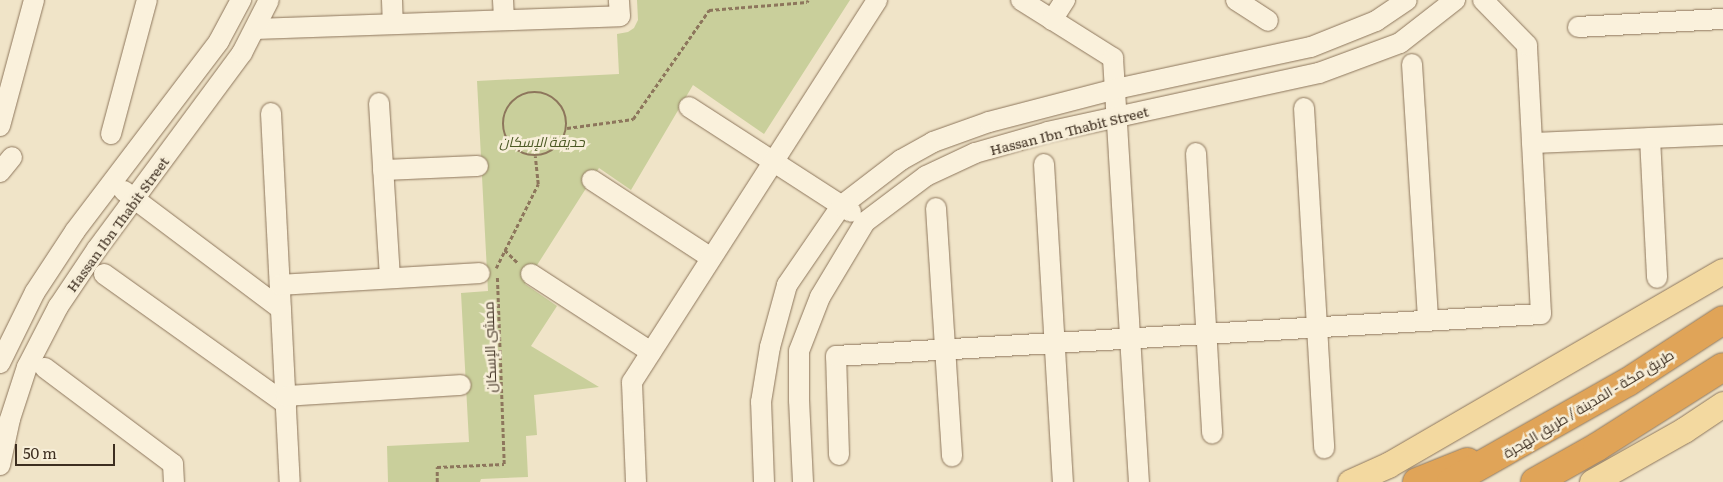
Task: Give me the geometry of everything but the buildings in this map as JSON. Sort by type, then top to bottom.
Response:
[{"type":"highway","name":"طريق مكة - المدينة / طريق الهجرة","points":[[1451,482],[1628,382],[1723,320]]},
{"type":"highway","points":[[1535,482],[1598,447],[1723,367]]},
{"type":"highway","points":[[1417,482],[1560,421]]},
{"type":"main road","points":[[1350,482],[1388,465],[1723,271]]},
{"type":"main road","points":[[1592,482],[1684,430],[1723,404]]},
{"type":"street","points":[[0,126],[34,0]]},
{"type":"street","points":[[111,134],[147,0]]},
{"type":"street","name":"Hassan Ibn Thabit Street","points":[[0,363],[34,292],[75,231],[219,40],[241,0]]},
{"type":"street","name":"Hassan Ibn Thabit Street","points":[[0,465],[10,419],[27,367],[58,307],[134,199],[242,53],[269,0]]},
{"type":"street","points":[[392,0],[394,24]]},
{"type":"street","points":[[255,29],[394,24],[503,10],[620,16],[619,0]]},
{"type":"street","points":[[636,482],[632,382],[877,0]]},
{"type":"street","points":[[1021,0],[1114,58],[1139,482]]},
{"type":"street","points":[[1052,20],[1065,0]]},
{"type":"street","points":[[1236,0],[1268,21]]},
{"type":"street","name":"Hassan Ibn Thabit Street","points":[[764,482],[761,402],[770,347],[787,285],[841,206],[901,160],[933,142],[989,122],[1116,89],[1311,46],[1376,21],[1407,0]]},
{"type":"street","name":"Hassan Ibn Thabit Street","points":[[803,482],[799,351],[820,297],[865,222],[926,176],[975,153],[1048,132],[1320,73],[1400,43],[1456,0]]},
{"type":"street","points":[[839,455],[836,356],[1541,314],[1527,45],[1483,0]]},
{"type":"street","points":[[1578,27],[1723,19]]},
{"type":"street","points":[[1412,64],[1428,321]]},
{"type":"street","points":[[379,103],[390,278]]},
{"type":"street","points":[[689,107],[865,222]]},
{"type":"street","points":[[1304,108],[1324,448]]},
{"type":"street","points":[[271,113],[290,482]]},
{"type":"street","points":[[1532,143],[1723,135]]},
{"type":"street","points":[[1650,138],[1657,278]]},
{"type":"street","points":[[1196,153],[1212,434]]},
{"type":"street","points":[[1044,164],[1063,482]]},
{"type":"street","points":[[383,170],[478,166]]},
{"type":"street","points":[[592,180],[711,258]]},
{"type":"street","points":[[112,182],[281,309]]},
{"type":"street","points":[[936,208],[952,456]]},
{"type":"street","points":[[280,285],[480,273]]},
{"type":"street","points":[[104,274],[286,400],[461,385]]},
{"type":"street","points":[[531,274],[651,352]]},
{"type":"street","points":[[45,368],[173,464],[174,482]]},
{"type":"path","points":[[567,128],[633,119],[709,10],[807,2],[808,0]]},
{"type":"path","points":[[534,92],[550,95],[565,112],[567,128],[565,135],[556,148],[550,153],[535,156],[520,153],[508,143],[504,136],[502,120],[504,113],[513,100],[519,96],[534,92]]},
{"type":"path","name":"ممشى الإسكان","points":[[437,482],[437,467],[504,464],[496,268],[538,184],[535,156]]},
{"type":"green space","name":"حديقة الإسكان","points":[[637,0],[850,0],[764,134],[693,85],[631,190],[599,168],[525,284],[557,306],[531,346],[599,387],[534,395],[537,435],[526,436],[528,477],[481,479],[480,482],[388,482],[387,446],[469,442],[461,293],[488,291],[477,81],[619,74],[617,34],[628,32],[634,28],[638,20]]}]
